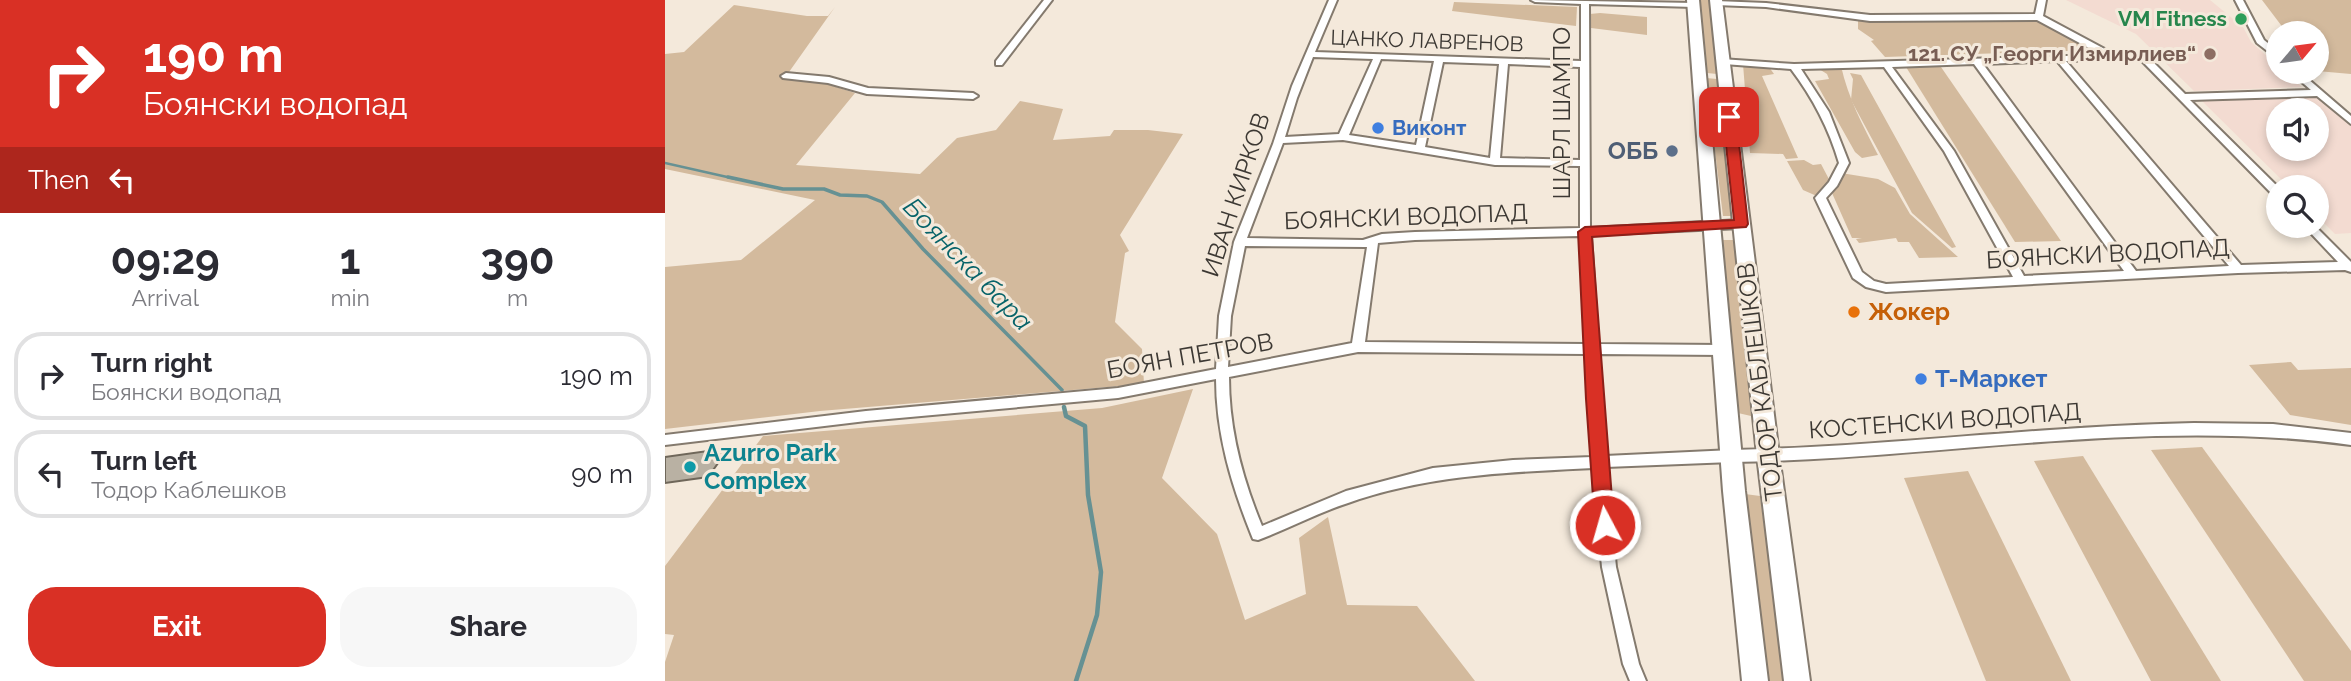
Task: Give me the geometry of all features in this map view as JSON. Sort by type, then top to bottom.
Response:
[{"type":"main road","name":"ТОДОР КАБЛЕШКОВ","points":[[1716,2],[1767,455],[1797,681]]},
{"type":"main road","name":"ТОДОР КАБЛЕШКОВ","points":[[1693,3],[1732,456],[1755,681]]},
{"type":"street","points":[[999,63],[1048,0]]},
{"type":"street","name":"ИВАН КИРКОВ","points":[[1258,534],[1244,506],[1233,469],[1222,408],[1221,374],[1227,298],[1240,242],[1292,98],[1333,0]]},
{"type":"street","points":[[1535,0],[1693,3]]},
{"type":"street","points":[[2039,17],[2042,0]]},
{"type":"street","points":[[2239,0],[2259,41],[2266,47]]},
{"type":"street","points":[[1716,2],[1766,5],[1870,18],[2039,17],[2112,57]]},
{"type":"street","name":"ШАРЛ ШАМПО","points":[[1585,3],[1585,232],[1599,463],[1609,567],[1632,664],[1639,681]]},
{"type":"street","name":"ЦАНКО ЛАВРЕНОВ","points":[[1310,54],[1584,64]]},
{"type":"street","points":[[1724,61],[1794,67],[2142,56],[2266,182]]},
{"type":"street","points":[[1343,137],[1378,57]]},
{"type":"street","points":[[2059,58],[2238,269]]},
{"type":"street","points":[[1420,148],[1439,60]]},
{"type":"street","points":[[1976,61],[2131,274]]},
{"type":"street","points":[[1495,162],[1504,62]]},
{"type":"street","points":[[1886,64],[1949,151],[2020,279]]},
{"type":"street","name":"БОЯНСКИ ВОДОПАД","points":[[1794,67],[1813,91],[1838,139],[1844,163],[1833,184],[1820,198],[1857,275],[1870,284],[1886,288],[2238,269],[2350,268]]},
{"type":"street","points":[[786,76],[829,80],[867,91],[973,96]]},
{"type":"street","points":[[2309,84],[2351,121]]},
{"type":"street","points":[[2183,97],[2319,93]]},
{"type":"street","points":[[1279,140],[1343,137],[1495,162],[1586,163]]},
{"type":"street","name":"БОЯНСКИ ВОДОПАД","points":[[1240,242],[1364,244],[1382,238],[1415,236],[1585,232],[1741,224]]},
{"type":"street","points":[[2321,238],[2350,268]]},
{"type":"street","points":[[1358,348],[1373,242]]},
{"type":"street","name":"БОЯН ПЕТРОВ","points":[[665,440],[854,417],[1118,393],[1358,348],[1723,350]]},
{"type":"street","name":"КОСТЕНСКИ ВОДОПАД","points":[[1258,534],[1346,497],[1414,478],[1473,469],[1767,455],[2150,429],[2248,428],[2298,431],[2351,439]]},
{"type":"shaded area","points":[[1700,0],[1709,0],[1717,74],[1707,73]]},
{"type":"shaded area","name":"121. СУ „Георги Измирлиев“","points":[[2066,0],[2210,0],[2243,27],[2251,42],[2266,55],[2266,84],[2299,84],[2302,87],[2194,91],[2136,34]]},
{"type":"shaded area","points":[[2262,0],[2351,0],[2351,74],[2329,72],[2329,21],[2278,21]]},
{"type":"shaded area","points":[[1454,2],[1577,7],[1576,26],[1452,11]]},
{"type":"shaded area","points":[[734,5],[807,16],[828,16],[835,7],[789,72],[855,93],[796,165],[920,174],[957,138],[996,130],[1020,101],[1063,109],[1053,140],[1110,136],[1114,130],[1183,134],[1120,235],[1129,251],[1125,253],[1115,322],[1142,349],[1144,384],[820,411],[665,429],[665,267],[741,260],[815,200],[665,169],[665,54],[684,52]]},
{"type":"shaded area","points":[[1590,14],[1647,17],[1647,35],[1591,28]]},
{"type":"shaded area","points":[[2039,18],[2097,50],[1885,57],[1871,41],[1874,40],[1858,29],[1858,20]]},
{"type":"shaded area","points":[[1743,64],[1769,67],[1774,74],[1762,76],[1798,158],[1786,159],[1783,154],[1750,153]]},
{"type":"shaded area","points":[[1841,66],[1852,101],[1878,155],[1862,158],[1855,152],[1815,81],[1829,79],[1827,74],[1819,69]]},
{"type":"shaded area","points":[[1906,67],[1941,67],[2061,241],[2015,242]]},
{"type":"shaded area","points":[[1850,73],[1861,75],[1956,247],[1952,248],[1912,213],[1851,100],[1853,79]]},
{"type":"shaded area","points":[[1706,78],[1717,79],[1732,216],[1723,216]]},
{"type":"shaded area","points":[[2313,94],[2318,98],[2266,98],[2266,161],[2329,161],[2329,107],[2351,126],[2351,233],[2335,234],[2329,228],[2329,175],[2277,175],[2201,100]]},
{"type":"shaded area","points":[[1804,160],[1813,165],[1821,164],[1831,183],[1819,197],[1803,190],[1787,161]]},
{"type":"shaded area","points":[[1841,173],[1878,179],[1895,188],[1910,214],[1958,257],[1919,258],[1909,242],[1898,242],[1896,238],[1859,243],[1856,239],[1862,238],[1852,238],[1832,193],[1828,193]]},
{"type":"shaded area","points":[[1723,240],[1736,240],[1751,416],[1738,413]]},
{"type":"shaded area","points":[[2291,362],[2298,370],[2351,368],[2351,425],[2290,415],[2249,365]]},
{"type":"shaded area","points":[[1193,389],[1162,478],[1217,534],[1245,620],[1306,594],[1299,538],[1328,517],[1347,605],[1417,606],[1475,681],[665,681],[665,662],[674,635],[665,634],[665,566],[763,436],[1102,408]]},
{"type":"shaded area","points":[[2202,447],[2351,651],[2351,681],[2304,681],[2151,450]]},
{"type":"shaded area","points":[[2083,456],[2221,681],[2151,681],[2034,461]]},
{"type":"shaded area","points":[[1968,471],[2071,681],[1986,681],[1904,478]]},
{"type":"shaded area","points":[[1745,494],[1760,496],[1785,681],[1768,681]]},
{"type":"building","name":"Azurro Park Complex","points":[[729,448],[708,477],[665,483],[665,457]]},
{"type":"waterway","name":"Боянска бара","points":[[665,163],[736,179]]},
{"type":"waterway","name":"Боянска бара","points":[[728,177],[783,189],[824,189],[840,195],[867,196],[882,202],[923,249],[1062,390]]},
{"type":"waterway","name":"Боянска бара","points":[[1064,407],[1066,416],[1085,426],[1088,495],[1101,572],[1097,615],[1076,681]]},
{"type":"place","name":"VM Fitness","points":[[2241,19]]},
{"type":"place","name":"121. СУ „Георги Измирлиев“","points":[[2210,54]]},
{"type":"place","name":"Виконт","points":[[1378,128]]},
{"type":"place","name":"ОББ","points":[[1672,151]]},
{"type":"place","name":"Жокер","points":[[1854,312]]},
{"type":"place","name":"Т-Маркет","points":[[1921,379]]},
{"type":"place","name":"Azurro Park Complex","points":[[690,467]]},
{"type":"route","points":[[1605,525],[1594,399],[1585,232],[1741,224],[1729,117]]}]
